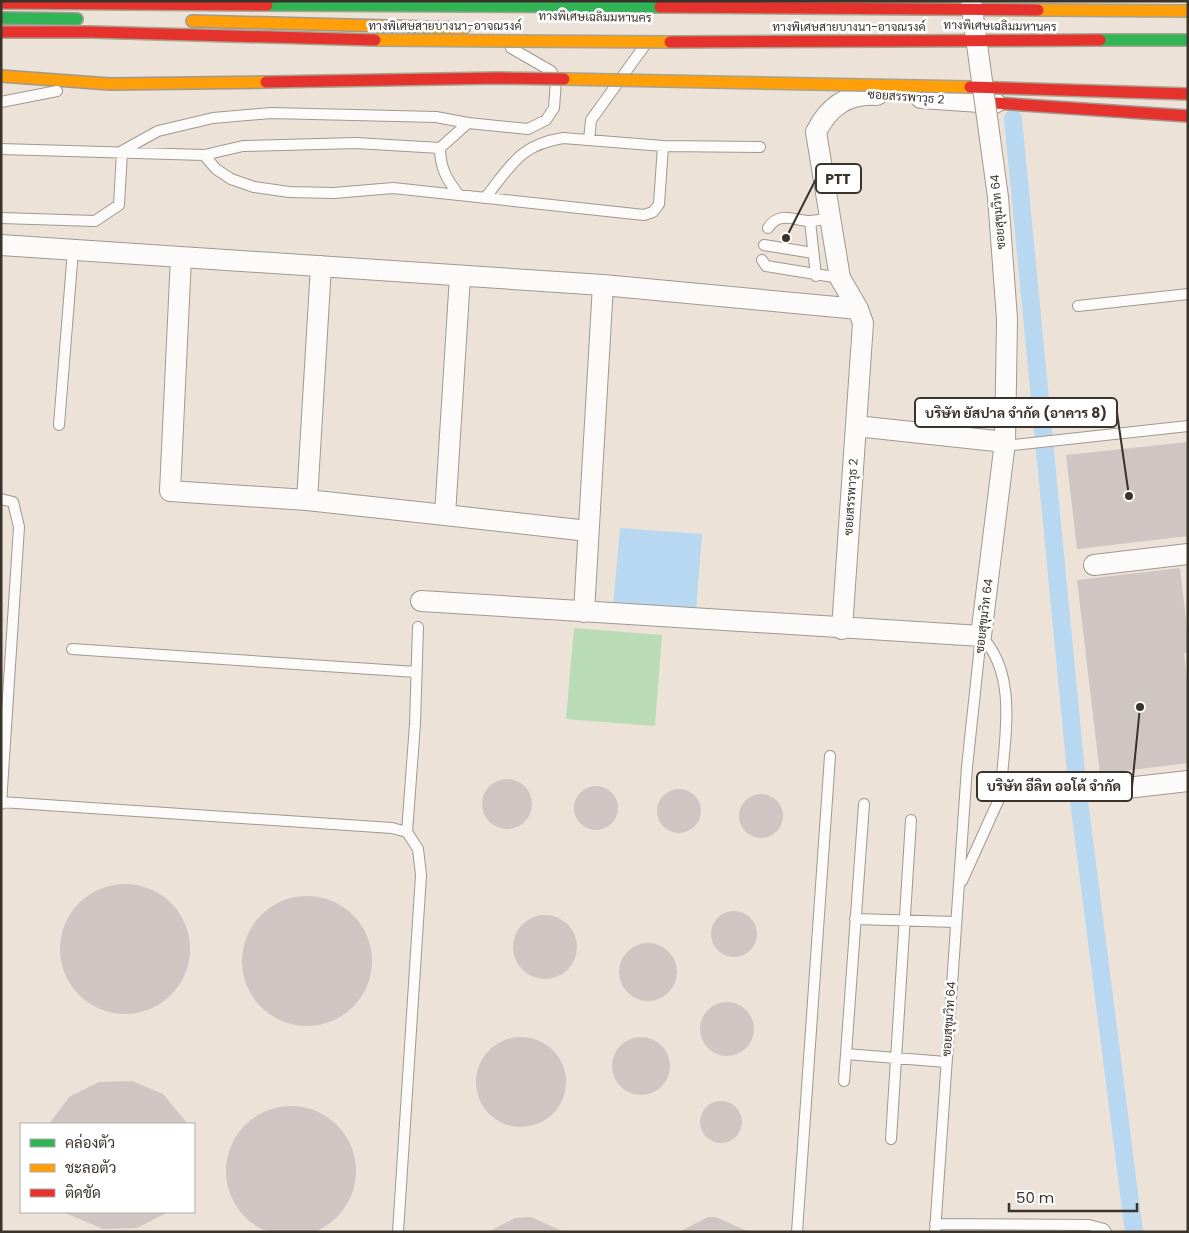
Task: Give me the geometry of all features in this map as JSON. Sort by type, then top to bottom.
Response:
[{"type":"main road","name":"ทางพิเศษสายบางนา-อาจณรงค์","points":[[1,3],[1188,10]]},
{"type":"main road","points":[[1,18],[92,19]]},
{"type":"main road","points":[[181,21],[476,28]]},
{"type":"main road","name":"ทางพิเศษเฉลิมมหานคร","points":[[535,29],[1188,44]]},
{"type":"main road","name":"ทางพิเศษสายบางนา-อาจณรงค์","points":[[1,32],[59,31],[372,40],[664,42],[1188,40]]},
{"type":"main road","points":[[1,76],[110,84],[499,78],[1053,88],[1188,94]]},
{"type":"main road","name":"ซอยสรรพาวุธ 2","points":[[995,103],[1188,116]]},
{"type":"street","name":"ซอยสุขุมวิท 64","points":[[971,1],[998,197],[1007,320],[1011,444],[981,636]]},
{"type":"street","name":"ซอยสรรพาวุธ 2","points":[[842,629],[863,323],[858,309],[840,278],[816,132],[825,115],[838,104],[862,94],[995,103]]},
{"type":"street","points":[[1,245],[603,285],[858,309]]},
{"type":"street","points":[[181,257],[170,491],[306,500],[588,531]]},
{"type":"street","points":[[306,500],[321,266]]},
{"type":"street","points":[[445,515],[460,276]]},
{"type":"street","points":[[584,612],[603,285]]},
{"type":"street","points":[[856,426],[1011,444]]},
{"type":"street","points":[[1094,564],[1188,554]]},
{"type":"street","points":[[421,601],[842,629],[981,636]]},
{"type":"street","points":[[1109,790],[1188,781]]},
{"type":"lane","points":[[122,152],[158,131],[213,118],[261,113],[436,117],[520,129],[535,127],[546,120],[554,108],[556,80],[551,71],[476,28]]},
{"type":"lane","points":[[589,140],[591,120],[655,32]]},
{"type":"lane","points":[[1,102],[27,95],[110,84]]},
{"type":"lane","points":[[1,149],[204,155],[243,146],[356,143],[440,148],[468,123]]},
{"type":"lane","points":[[520,129],[529,138],[529,148]]},
{"type":"lane","points":[[485,198],[520,155],[529,148],[547,141],[563,138],[663,146],[760,146]]},
{"type":"lane","points":[[204,155],[216,170],[231,179],[254,187],[289,192],[334,193],[393,188],[644,215],[654,212],[659,204],[663,146]]},
{"type":"lane","points":[[440,148],[440,163],[447,179],[459,195]]},
{"type":"lane","points":[[1,218],[95,221],[120,205],[122,152]]},
{"type":"lane","points":[[768,228],[775,220],[783,217],[810,221],[830,218]]},
{"type":"lane","points":[[810,221],[816,276]]},
{"type":"lane","points":[[764,245],[814,253]]},
{"type":"lane","points":[[58,425],[73,250]]},
{"type":"lane","points":[[762,260],[766,266],[816,276],[840,278]]},
{"type":"lane","points":[[1078,306],[1188,294]]},
{"type":"lane","points":[[1011,444],[1052,442],[1188,426]]},
{"type":"lane","points":[[1,499],[13,502],[19,527],[1,803],[383,827],[407,832]]},
{"type":"lane","points":[[398,1232],[421,875],[418,849],[407,832],[418,627]]},
{"type":"lane","points":[[958,891],[999,799],[1001,788],[1006,702],[1004,682],[990,647],[981,636]]},
{"type":"lane","name":"ซอยสุขุมวิท 64","points":[[935,1228],[966,767],[981,636]]},
{"type":"lane","points":[[72,649],[416,672]]},
{"type":"lane","points":[[796,1232],[830,756]]},
{"type":"lane","points":[[844,1081],[864,804]]},
{"type":"lane","points":[[891,1139],[911,820]]},
{"type":"lane","points":[[855,919],[956,922]]},
{"type":"lane","points":[[846,1054],[946,1062]]},
{"type":"lane","points":[[935,1228],[1089,1225],[1104,1229],[1106,1232]]},
{"type":"green space","points":[[574,628],[662,635],[655,726],[566,719]]},
{"type":"water","points":[[620,528],[702,534],[696,612],[613,606]]},
{"type":"building","points":[[1188,442],[1188,536],[1077,549],[1066,455]]},
{"type":"building","points":[[1180,568],[1188,638],[1188,653],[1184,653],[1188,688],[1188,763],[1100,774],[1077,580]]},
{"type":"building","points":[[502,779],[512,779],[525,786],[532,799],[532,809],[525,822],[512,829],[502,829],[493,825],[486,818],[482,809],[482,799],[486,790],[493,783]]},
{"type":"building","points":[[596,786],[608,790],[614,796],[618,808],[614,820],[608,826],[596,830],[584,826],[578,820],[574,808],[578,796],[584,790]]},
{"type":"building","points":[[679,789],[691,793],[697,799],[701,811],[697,823],[691,829],[679,833],[667,829],[661,823],[657,811],[661,799],[667,793]]},
{"type":"building","points":[[761,794],[773,798],[779,804],[783,816],[779,828],[773,834],[761,838],[749,834],[743,828],[739,816],[743,804],[749,798]]},
{"type":"building","points":[[125,884],[138,885],[150,889],[171,903],[185,924],[189,936],[189,962],[185,974],[171,995],[150,1009],[138,1013],[125,1014],[112,1013],[100,1009],[79,995],[65,974],[61,962],[60,949],[61,936],[65,924],[79,903],[100,889],[112,885]]},
{"type":"building","points":[[307,896],[320,897],[332,901],[353,915],[367,936],[371,948],[371,974],[367,986],[353,1007],[332,1021],[320,1025],[307,1026],[294,1025],[282,1021],[261,1007],[247,986],[243,974],[242,961],[243,948],[247,936],[261,915],[282,901],[294,897]]},
{"type":"building","points":[[730,911],[738,911],[747,915],[753,921],[757,934],[753,947],[747,953],[738,957],[730,957],[721,953],[715,947],[711,938],[711,930],[715,921],[721,915]]},
{"type":"building","points":[[545,915],[563,921],[571,929],[577,947],[571,965],[563,973],[545,979],[527,973],[519,965],[513,947],[519,929],[527,921]]},
{"type":"building","points":[[642,943],[654,943],[669,951],[677,966],[677,978],[669,993],[654,1001],[642,1001],[627,993],[619,978],[619,966],[627,951]]},
{"type":"building","points":[[722,1002],[732,1002],[742,1006],[750,1014],[754,1029],[750,1044],[742,1052],[732,1056],[722,1056],[712,1052],[704,1044],[700,1034],[700,1024],[704,1014],[712,1006]]},
{"type":"building","points":[[512,1037],[530,1037],[546,1044],[559,1057],[566,1073],[566,1091],[559,1107],[546,1120],[530,1127],[512,1127],[496,1120],[483,1107],[476,1091],[476,1073],[483,1057],[496,1044]]},
{"type":"building","points":[[635,1037],[647,1037],[662,1045],[670,1060],[670,1072],[662,1087],[647,1095],[635,1095],[620,1087],[612,1072],[612,1060],[620,1045]]},
{"type":"building","points":[[132,1081],[163,1094],[187,1123],[50,1123],[69,1097],[99,1082]]},
{"type":"building","points":[[725,1101],[733,1104],[739,1110],[742,1122],[739,1134],[733,1140],[717,1143],[709,1140],[703,1134],[700,1118],[703,1110],[709,1104]]},
{"type":"building","points":[[291,1106],[316,1111],[337,1125],[351,1146],[356,1171],[351,1196],[337,1217],[316,1231],[304,1234],[278,1234],[266,1231],[245,1217],[231,1196],[226,1171],[231,1146],[245,1125],[266,1111]]},
{"type":"building","points":[[65,1213],[166,1213],[137,1228],[103,1229]]},
{"type":"building","points":[[531,1217],[564,1232],[488,1232],[515,1218]]},
{"type":"building","points":[[708,1217],[716,1217],[749,1232],[679,1232]]},
{"type":"waterway","points":[[1013,119],[1078,793],[1134,1232]]},
{"type":"traffic: fast","points":[[267,5],[660,7]]},
{"type":"traffic: fast","points":[[1,18],[77,19]]},
{"type":"traffic: fast","points":[[1100,40],[1188,40]]},
{"type":"traffic: slow","points":[[1038,10],[1188,11]]},
{"type":"traffic: slow","points":[[192,21],[464,28]]},
{"type":"traffic: slow","points":[[375,40],[670,42]]},
{"type":"traffic: slow","points":[[1,76],[110,84],[266,82]]},
{"type":"traffic: slow","points":[[564,79],[970,87]]},
{"type":"traffic: jam","points":[[1,3],[267,5]]},
{"type":"traffic: jam","points":[[660,7],[1038,10]]},
{"type":"traffic: jam","points":[[1,32],[92,32],[375,40]]},
{"type":"traffic: jam","points":[[670,42],[1100,40]]},
{"type":"traffic: jam","points":[[266,82],[499,78],[564,79]]},
{"type":"traffic: jam","points":[[970,87],[1188,94]]},
{"type":"traffic: jam","points":[[995,103],[1188,116]]},
{"type":"place","name":"PTT","points":[[786,238]]},
{"type":"place","name":"บริษัท ยัสปาล จำกัด (อาคาร 8)","points":[[1129,496]]},
{"type":"place","name":"บริษัท อีลิท ออโต้ จำกัด","points":[[1140,707]]}]
